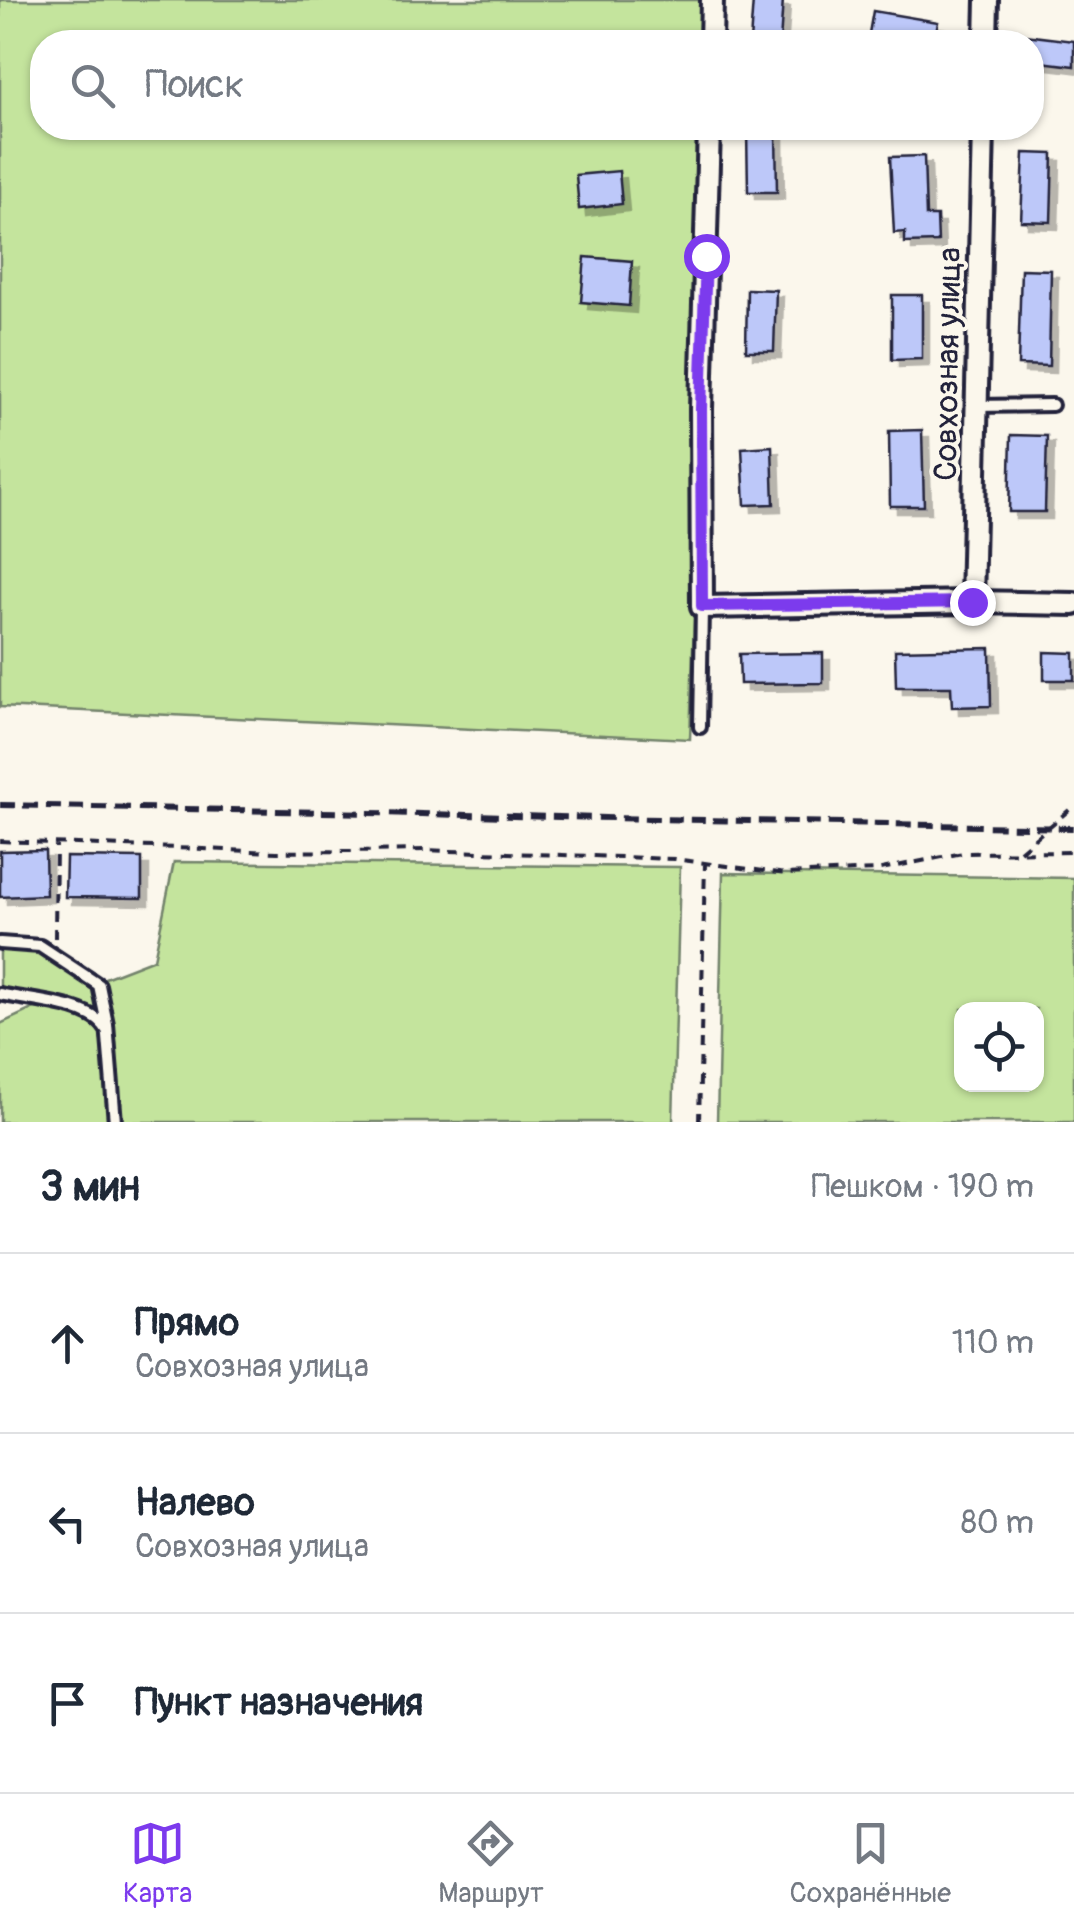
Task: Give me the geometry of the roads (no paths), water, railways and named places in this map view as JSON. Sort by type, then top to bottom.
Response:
[{"type":"street","points":[[711,30],[712,0]]},
{"type":"street","points":[[986,30],[987,0]]},
{"type":"street","points":[[708,140],[701,409],[702,606],[1074,604]]},
{"type":"street","name":"Совхозная улица","points":[[972,602],[983,140]]},
{"type":"lane","points":[[976,406],[1052,405]]},
{"type":"lane","points":[[700,727],[702,606]]},
{"type":"lane","points":[[0,943],[40,946],[100,985],[115,1122]]},
{"type":"lane","points":[[0,994],[80,1011],[102,1021],[108,1035]]},
{"type":"railway","points":[[0,805],[1074,828]]}]
